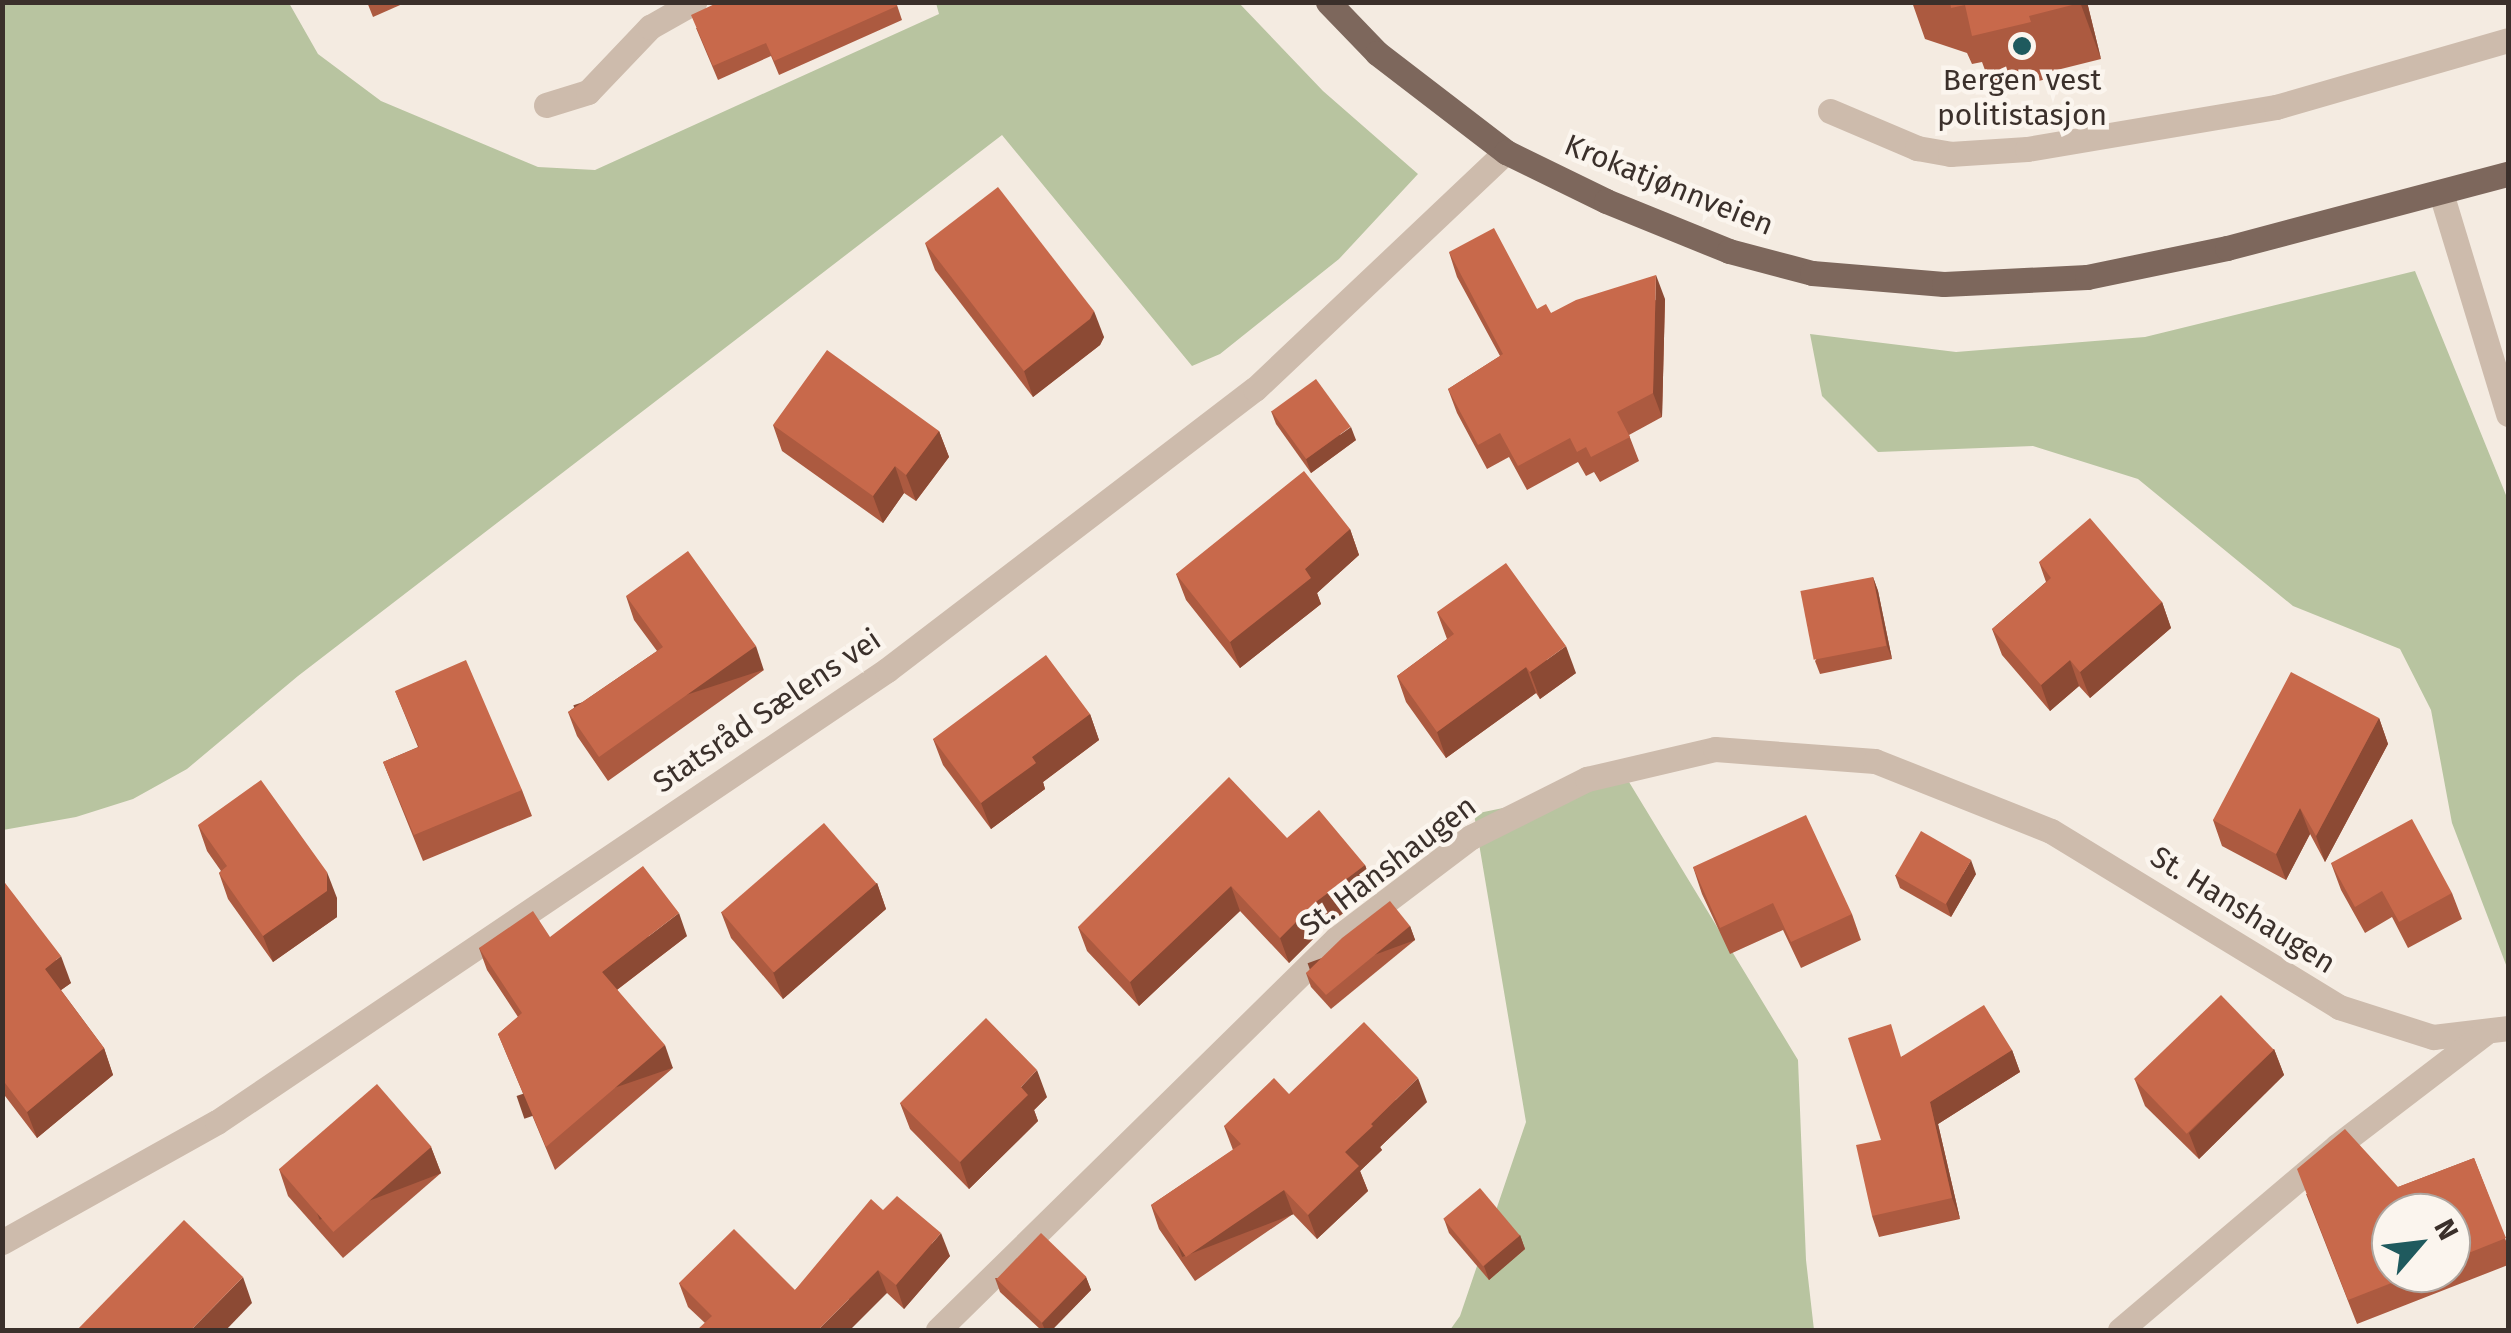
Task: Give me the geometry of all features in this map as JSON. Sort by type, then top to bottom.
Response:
[{"type":"main road","name":"Krokatjønnveien","points":[[1328,2],[1377,52],[1506,152],[1606,201],[1729,251],[1812,272],[1944,284],[2087,277],[2227,248],[2508,174]]},
{"type":"street","points":[[546,104],[588,92],[650,27],[694,2]]},
{"type":"street","points":[[1830,110],[1917,148],[1950,154],[2027,149],[2276,107],[2508,40]]},
{"type":"street","name":"Statsråd Sælens vei","points":[[2,1242],[217,1122],[887,670],[1254,390],[1506,152]]},
{"type":"street","points":[[2441,193],[2508,414]]},
{"type":"street","name":"St. Hanshaugen","points":[[938,1330],[1336,939],[1471,837],[1587,779],[1715,749],[1875,761],[2050,830],[2339,1007],[2433,1037],[2496,1030]]},
{"type":"street","name":"St. Hanshaugen","points":[[2120,1330],[2337,1146],[2496,1030]]},
{"type":"green space","points":[[3,2],[289,3],[318,54],[381,101],[538,167],[595,170],[939,14],[936,3],[1239,3],[1323,91],[1418,174],[1339,259],[1220,354],[1192,366],[1002,135],[298,676],[187,769],[133,799],[76,817],[3,830]]},
{"type":"green space","points":[[2415,271],[2508,500],[2508,970],[2452,823],[2431,710],[2400,649],[2293,606],[2138,479],[2033,446],[1878,452],[1822,396],[1810,334],[1956,352],[2145,337]]},
{"type":"green space","points":[[1629,782],[1798,1060],[1806,1260],[1814,1330],[1450,1330],[1460,1316],[1526,1122],[1474,814]]},
{"type":"building","points":[[719,2],[896,2],[897,6],[774,61],[766,43],[713,66],[691,15]]},
{"type":"building","points":[[1950,2],[2080,3],[2029,16],[2031,22],[1972,36],[1965,5],[1951,8]]},
{"type":"building","points":[[998,187],[1094,311],[1090,319],[1024,371],[925,243]]},
{"type":"building","points":[[1494,228],[1537,309],[1546,304],[1551,313],[1576,300],[1656,275],[1653,393],[1617,412],[1630,437],[1591,457],[1586,447],[1577,452],[1570,438],[1518,466],[1500,433],[1478,445],[1448,389],[1503,354],[1449,252]]},
{"type":"building","points":[[827,350],[939,431],[906,475],[895,466],[873,496],[773,425]]},
{"type":"building","points":[[1316,379],[1351,427],[1306,459],[1272,411]]},
{"type":"building","points":[[1304,471],[1350,529],[1305,569],[1311,578],[1230,642],[1176,574]]},
{"type":"building","points":[[2090,518],[2162,602],[2080,672],[2070,660],[2041,685],[1992,629],[2051,578],[2039,562]]},
{"type":"building","points":[[688,551],[756,646],[599,757],[568,712],[663,647],[626,596]]},
{"type":"building","points":[[1506,563],[1566,646],[1530,672],[1526,667],[1437,732],[1397,676],[1454,634],[1437,612]]},
{"type":"building","points":[[1873,577],[1886,646],[1814,660],[1800,591]]},
{"type":"building","points":[[1046,655],[1090,714],[1032,757],[1036,763],[981,803],[933,739]]},
{"type":"building","points":[[466,660],[522,790],[414,835],[383,762],[419,747],[395,691]]},
{"type":"building","points":[[2291,672],[2379,718],[2316,836],[2300,808],[2276,854],[2213,820]]},
{"type":"building","points":[[1229,777],[1287,838],[1319,810],[1365,865],[1317,901],[1280,938],[1231,886],[1130,982],[1078,927]]},
{"type":"building","points":[[261,780],[327,872],[327,891],[263,936],[219,873],[227,866],[198,825]]},
{"type":"building","points":[[1806,815],[1852,914],[1791,942],[1773,903],[1720,928],[1693,867]]},
{"type":"building","points":[[2412,819],[2452,893],[2399,922],[2382,891],[2355,907],[2331,863]]},
{"type":"building","points":[[824,823],[876,883],[774,973],[721,912]]},
{"type":"building","points":[[1921,831],[1971,860],[1946,904],[1896,875]]},
{"type":"building","points":[[643,866],[679,913],[602,972],[665,1045],[546,1147],[498,1034],[522,1013],[479,948],[533,911],[550,937]]},
{"type":"building","points":[[2,879],[61,956],[45,969],[104,1048],[27,1112],[2,1079]]},
{"type":"building","points":[[1390,901],[1410,926],[1326,995],[1306,973],[1342,938]]},
{"type":"building","points":[[2221,995],[2274,1050],[2187,1134],[2134,1079]]},
{"type":"building","points":[[1984,1005],[2012,1050],[1930,1102],[1952,1198],[1872,1216],[1856,1145],[1881,1140],[1848,1038],[1891,1024],[1901,1057]]},
{"type":"building","points":[[986,1018],[1037,1070],[1021,1087],[1028,1095],[960,1162],[900,1103]]},
{"type":"building","points":[[1364,1022],[1418,1078],[1345,1152],[1359,1166],[1308,1215],[1284,1190],[1186,1257],[1151,1205],[1241,1144],[1224,1126],[1274,1078],[1289,1094]]},
{"type":"building","points":[[377,1084],[431,1147],[333,1232],[279,1169]]},
{"type":"building","points":[[2345,1129],[2398,1187],[2474,1158],[2506,1238],[2471,1252],[2471,1193],[2371,1193],[2371,1291],[2348,1300],[2297,1169]]},
{"type":"building","points":[[1480,1188],[1520,1235],[1483,1266],[1443,1219]]},
{"type":"building","points":[[897,1196],[941,1233],[896,1285],[878,1270],[818,1330],[697,1330],[712,1316],[679,1283],[734,1229],[795,1290],[871,1199],[883,1210]]},
{"type":"building","points":[[184,1220],[243,1277],[191,1330],[77,1330]]},
{"type":"building","points":[[1041,1233],[1086,1277],[1042,1323],[997,1279]]},
{"type":"place","name":"Bergen vest politistasjon","points":[[2022,46]]}]
